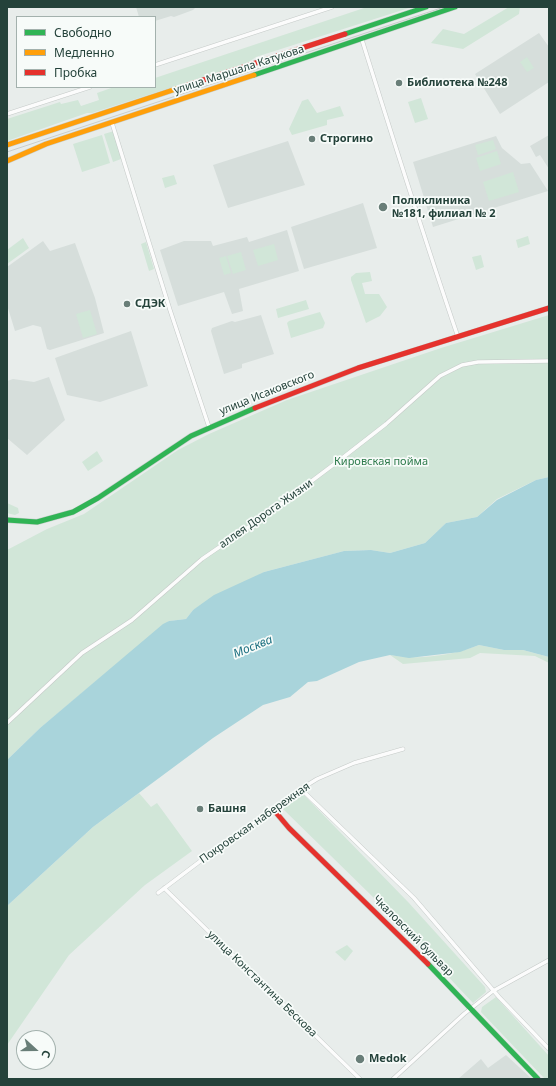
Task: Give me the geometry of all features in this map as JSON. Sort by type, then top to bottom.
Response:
[{"type":"street","points":[[156,65],[332,7]]},
{"type":"street","name":"улица Маршала Катукова","points":[[7,145],[426,7]]},
{"type":"street","name":"улица Маршала Катукова","points":[[7,161],[46,144],[362,40],[455,7]]},
{"type":"street","points":[[362,40],[400,155],[423,233],[458,337]]},
{"type":"street","points":[[7,114],[87,88]]},
{"type":"street","points":[[112,122],[170,310],[209,427]]},
{"type":"street","name":"улица Исаковского","points":[[7,520],[27,523],[45,521],[73,512],[98,498],[186,438],[209,427],[358,368],[549,308]]},
{"type":"street","name":"аллея Дорога Жизни","points":[[7,723],[82,653],[132,620],[202,559],[269,513],[331,467],[386,424],[440,376],[462,365],[478,362],[549,361]]},
{"type":"street","name":"Покровская набережная","points":[[158,893],[273,809],[317,779],[354,763],[403,749]]},
{"type":"street","name":"Чкаловский бульвар","points":[[301,789],[414,898],[494,990],[549,1049]]},
{"type":"street","name":"Чкаловский бульвар","points":[[273,809],[289,828],[400,935],[538,1079]]},
{"type":"street","name":"улица Константина Бескова","points":[[164,888],[360,1079]]},
{"type":"street","points":[[393,1079],[494,990],[549,960]]},
{"type":"shaded area","points":[[136,7],[196,7],[193,10],[174,17],[171,16],[156,21],[156,16],[139,16]]},
{"type":"shaded area","points":[[539,33],[549,47],[549,82],[500,114],[475,74]]},
{"type":"shaded area","points":[[549,135],[549,169],[540,155],[536,157],[530,146]]},
{"type":"shaded area","points":[[496,136],[502,148],[521,164],[530,163],[548,191],[433,227],[413,162]]},
{"type":"shaded area","points":[[288,141],[305,185],[228,208],[213,165]]},
{"type":"shaded area","points":[[363,203],[377,248],[304,269],[291,227]]},
{"type":"shaded area","points":[[287,230],[299,271],[239,289],[243,311],[232,314],[224,292],[178,306],[160,250],[184,241],[211,241],[213,246],[247,237],[249,242]]},
{"type":"shaded area","points":[[43,241],[50,251],[75,243],[95,298],[104,333],[50,350],[47,349],[41,327],[33,325],[15,331],[7,305],[7,267]]},
{"type":"shaded area","points":[[261,315],[274,354],[242,364],[242,368],[224,374],[211,331],[212,328],[232,321],[235,322]]},
{"type":"shaded area","points":[[131,331],[148,386],[100,402],[67,395],[55,358]]},
{"type":"shaded area","points":[[49,377],[65,420],[27,455],[7,438],[7,381],[13,379],[34,382]]},
{"type":"shaded area","points":[[506,1055],[532,1079],[458,1079],[481,1059],[488,1068]]},
{"type":"green space","points":[[367,7],[412,7],[256,57],[247,63],[92,113],[87,113],[7,141],[7,119],[60,102],[61,104],[78,100],[81,106],[99,100],[97,93],[111,88],[156,88],[156,78]]},
{"type":"green space","points":[[509,7],[520,7],[519,14],[463,49],[431,43],[443,29],[464,34]]},
{"type":"green space","points":[[527,57],[534,68],[527,72],[520,62]]},
{"type":"green space","points":[[421,98],[428,119],[415,123],[408,102]]},
{"type":"green space","points":[[308,99],[317,113],[340,106],[344,116],[327,120],[327,125],[292,135],[289,129],[302,101]]},
{"type":"green space","points":[[114,131],[121,159],[113,162],[104,134]]},
{"type":"green space","points":[[102,135],[110,163],[82,172],[73,144]]},
{"type":"green space","points":[[493,140],[496,149],[478,155],[475,145]]},
{"type":"green space","points":[[497,151],[501,164],[480,171],[476,158]]},
{"type":"green space","points":[[513,172],[519,192],[489,201],[483,182]]},
{"type":"green space","points":[[174,175],[177,184],[165,188],[162,178]]},
{"type":"green space","points":[[528,236],[530,244],[518,248],[516,240]]},
{"type":"green space","points":[[23,238],[29,248],[7,264],[7,250]]},
{"type":"green space","points":[[146,242],[154,269],[149,271],[141,244]]},
{"type":"green space","points":[[274,244],[278,260],[258,266],[253,250]]},
{"type":"green space","points":[[241,252],[246,270],[233,274],[227,256]]},
{"type":"green space","points":[[481,255],[484,267],[476,270],[472,257]]},
{"type":"green space","points":[[226,256],[231,273],[224,275],[219,258]]},
{"type":"green space","points":[[370,272],[372,281],[362,283],[365,294],[379,294],[387,307],[380,316],[366,323],[351,277],[356,273]]},
{"type":"green space","points":[[306,300],[309,309],[278,318],[276,309]]},
{"type":"green space","points":[[90,310],[97,334],[83,338],[76,314]]},
{"type":"green space","points":[[320,312],[325,323],[323,328],[291,338],[287,323],[289,321]]},
{"type":"green space","name":"Кировская пойма","points":[[549,315],[549,477],[536,480],[497,499],[477,517],[446,523],[425,543],[390,553],[371,550],[344,551],[264,572],[193,610],[186,619],[169,621],[40,728],[7,760],[7,550],[47,529],[84,514],[178,450],[209,434],[287,400],[441,348]]},
{"type":"green space","points":[[97,451],[103,461],[88,471],[82,462]]},
{"type":"green space","points":[[7,503],[18,508],[19,513],[15,515],[7,513]]},
{"type":"green space","points":[[479,645],[504,650],[523,650],[549,657],[549,663],[535,656],[480,653],[470,658],[403,664],[390,655],[412,657],[435,656],[457,652]]},
{"type":"green space","points":[[139,793],[151,807],[157,803],[192,851],[145,885],[69,955],[7,1045],[7,906],[93,827]]},
{"type":"green space","points":[[302,793],[409,903],[485,987],[486,992],[473,1003],[375,899],[283,809]]},
{"type":"green space","points":[[347,945],[353,951],[345,961],[335,952]]},
{"type":"green space","points":[[496,997],[549,1056],[549,1079],[545,1079],[481,1012],[482,1007]]},
{"type":"water","name":"Москва","points":[[549,477],[549,657],[523,650],[504,650],[479,645],[460,652],[409,658],[390,655],[359,662],[317,681],[308,682],[290,697],[263,705],[213,738],[93,827],[7,906],[7,760],[40,728],[163,624],[169,621],[186,619],[193,610],[214,595],[264,572],[344,551],[371,550],[390,553],[425,543],[446,523],[477,517],[497,500],[536,480]]},
{"type":"tram line","points":[[7,152],[444,7]]},
{"type":"traffic: fast","points":[[345,34],[426,7]]},
{"type":"traffic: fast","points":[[254,75],[455,7]]},
{"type":"traffic: fast","points":[[7,520],[37,522],[73,512],[98,498],[191,436],[255,408]]},
{"type":"traffic: fast","points":[[428,964],[538,1079]]},
{"type":"traffic: slow","points":[[7,161],[46,144],[254,75]]},
{"type":"traffic: slow","points":[[7,145],[188,85]]},
{"type":"traffic: jam","points":[[188,85],[345,34]]},
{"type":"traffic: jam","points":[[255,408],[358,368],[549,308]]},
{"type":"traffic: jam","points":[[273,809],[289,828],[428,964]]},
{"type":"place","name":"Библиотека №248","points":[[399,83]]},
{"type":"place","name":"Строгино","points":[[312,139]]},
{"type":"place","name":"Поликлиника №181, филиал № 2","points":[[383,207]]},
{"type":"place","name":"СДЭК","points":[[127,304]]},
{"type":"place","name":"Башня","points":[[200,809]]},
{"type":"place","name":"Medok","points":[[360,1059]]}]
